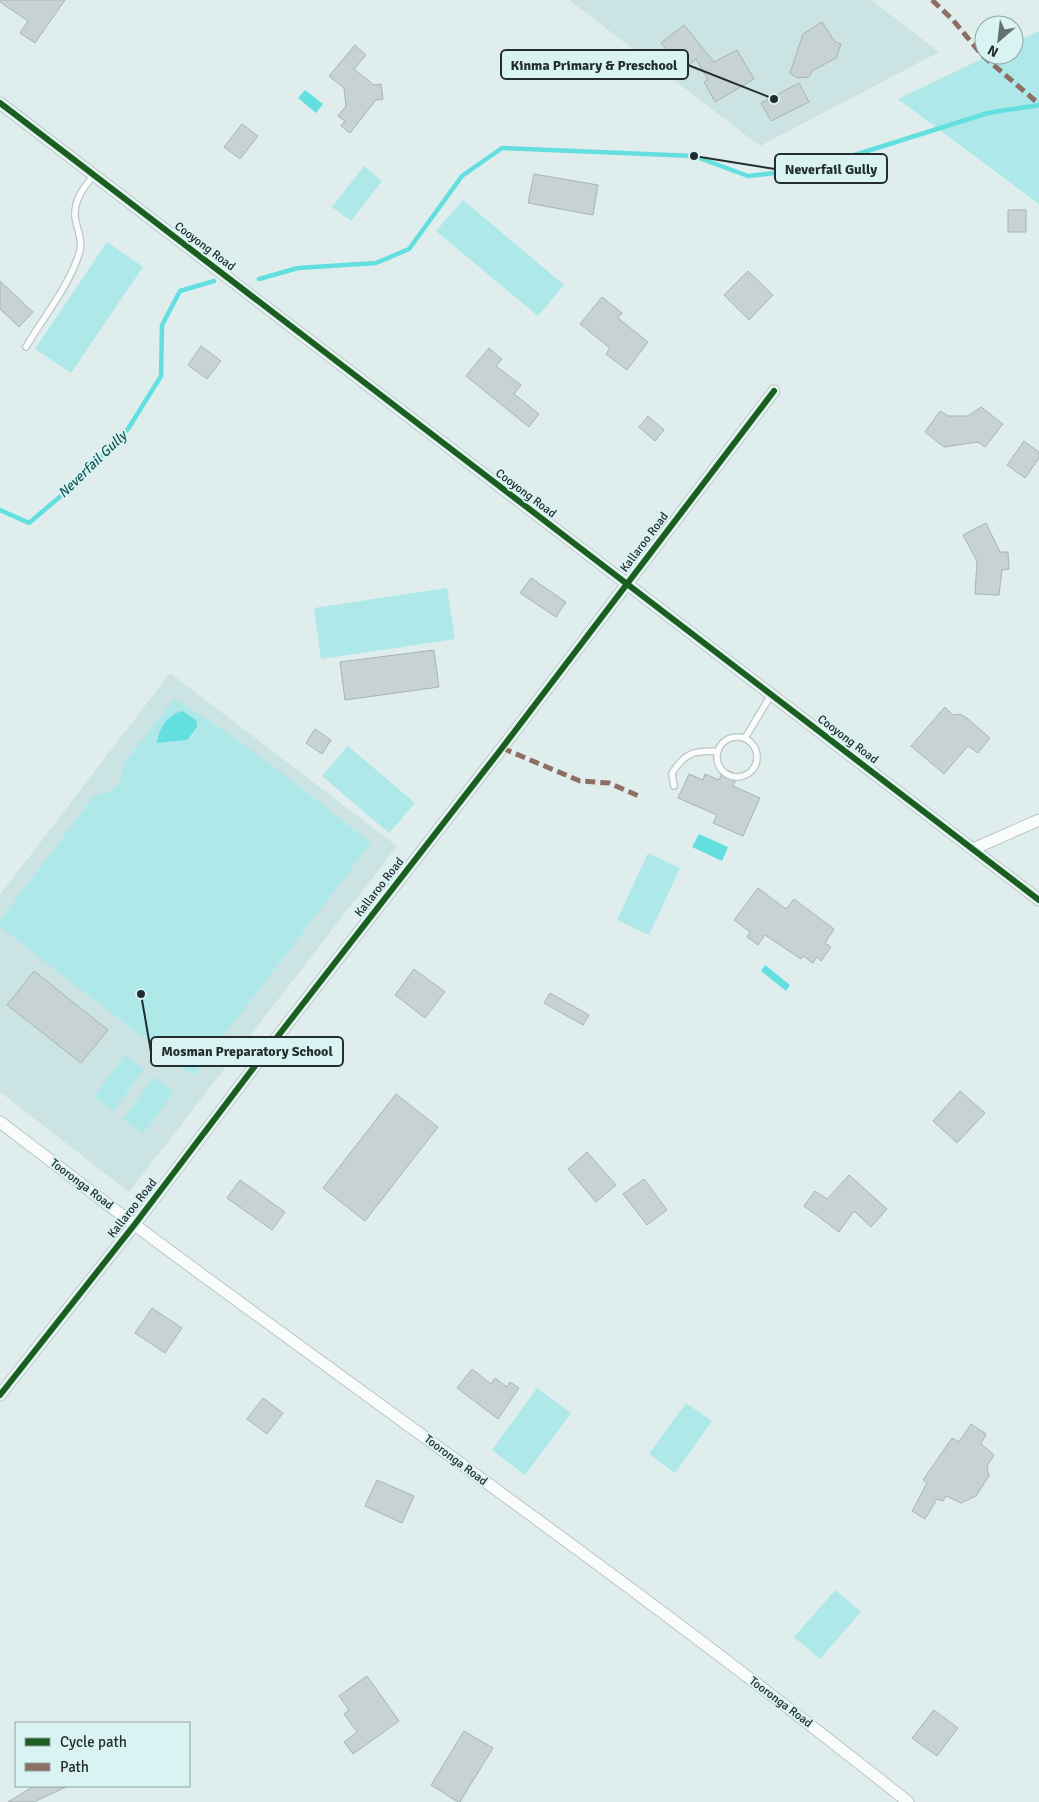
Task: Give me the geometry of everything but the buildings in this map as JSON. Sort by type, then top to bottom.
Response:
[{"type":"street","name":"Cooyong Road","points":[[0,103],[1039,900]]},
{"type":"street","name":"Kallaroo Road","points":[[0,1395],[135,1224],[264,1054],[502,748],[774,391]]},
{"type":"street","points":[[973,849],[1039,820]]},
{"type":"street","name":"Tooronga Road","points":[[0,1122],[179,1258],[404,1421],[796,1713],[908,1802]]},
{"type":"lane","points":[[26,347],[64,288],[80,252],[80,233],[75,216],[76,208],[82,190],[94,175]]},
{"type":"lane","points":[[745,738],[771,695]]},
{"type":"lane","points":[[730,738],[745,738],[754,746],[757,761],[754,768],[745,776],[733,778],[724,773],[717,762],[717,751],[724,741],[730,738]]},
{"type":"lane","points":[[674,786],[672,773],[680,760],[691,753],[717,751]]},
{"type":"shaded area","points":[[569,0],[871,0],[939,52],[760,146]]},
{"type":"shaded area","points":[[1039,31],[1039,204],[898,99],[974,63],[974,65],[1024,65],[1024,38]]},
{"type":"shaded area","points":[[364,166],[382,181],[351,221],[332,207]]},
{"type":"shaded area","points":[[463,200],[564,285],[538,316],[436,231]]},
{"type":"shaded area","points":[[107,242],[143,267],[71,373],[35,349]]},
{"type":"shaded area","points":[[447,588],[455,639],[321,659],[314,608]]},
{"type":"shaded area","points":[[170,673],[397,846],[129,1192],[0,1092],[0,895]]},
{"type":"shaded area","points":[[174,699],[250,749],[371,843],[193,1076],[0,927],[0,920],[95,795],[109,792],[120,783],[125,762]]},
{"type":"shaded area","points":[[348,746],[415,803],[389,833],[322,776]]},
{"type":"shaded area","points":[[648,853],[680,868],[649,935],[617,920]]},
{"type":"shaded area","points":[[125,1055],[144,1069],[113,1111],[94,1096]]},
{"type":"shaded area","points":[[154,1077],[174,1092],[143,1134],[123,1119]]},
{"type":"shaded area","points":[[537,1388],[571,1413],[525,1475],[492,1450]]},
{"type":"shaded area","points":[[686,1403],[712,1421],[675,1473],[649,1454]]},
{"type":"shaded area","points":[[835,1590],[861,1612],[820,1659],[794,1637]]},
{"type":"water","points":[[305,90],[323,104],[316,113],[298,98]]},
{"type":"water","points":[[182,711],[196,720],[197,727],[187,740],[157,743],[159,733],[168,719]]},
{"type":"water","points":[[699,834],[728,847],[722,861],[692,847]]},
{"type":"water","points":[[765,965],[790,985],[786,991],[761,971]]},
{"type":"waterway","name":"Neverfail Gully","points":[[259,279],[298,268],[376,263],[409,249],[462,176],[502,148],[694,156],[748,176],[810,169],[988,113],[1039,105]]},
{"type":"waterway","name":"Neverfail Gully","points":[[0,510],[29,523],[69,489],[128,429],[161,376],[162,325],[180,291],[214,281]]},
{"type":"marked path","points":[[932,0],[953,20],[982,55],[1039,104]]},
{"type":"marked path","points":[[502,748],[580,781],[609,783],[641,797]]},
{"type":"cycle path","points":[[0,103],[1039,900]]},
{"type":"cycle path","points":[[0,1395],[135,1224],[264,1054],[502,748],[774,391]]},
{"type":"place","name":"Kinma Primary & Preschool","points":[[774,99]]},
{"type":"place","name":"Neverfail Gully","points":[[694,156]]},
{"type":"place","name":"Mosman Preparatory School","points":[[141,994]]}]
